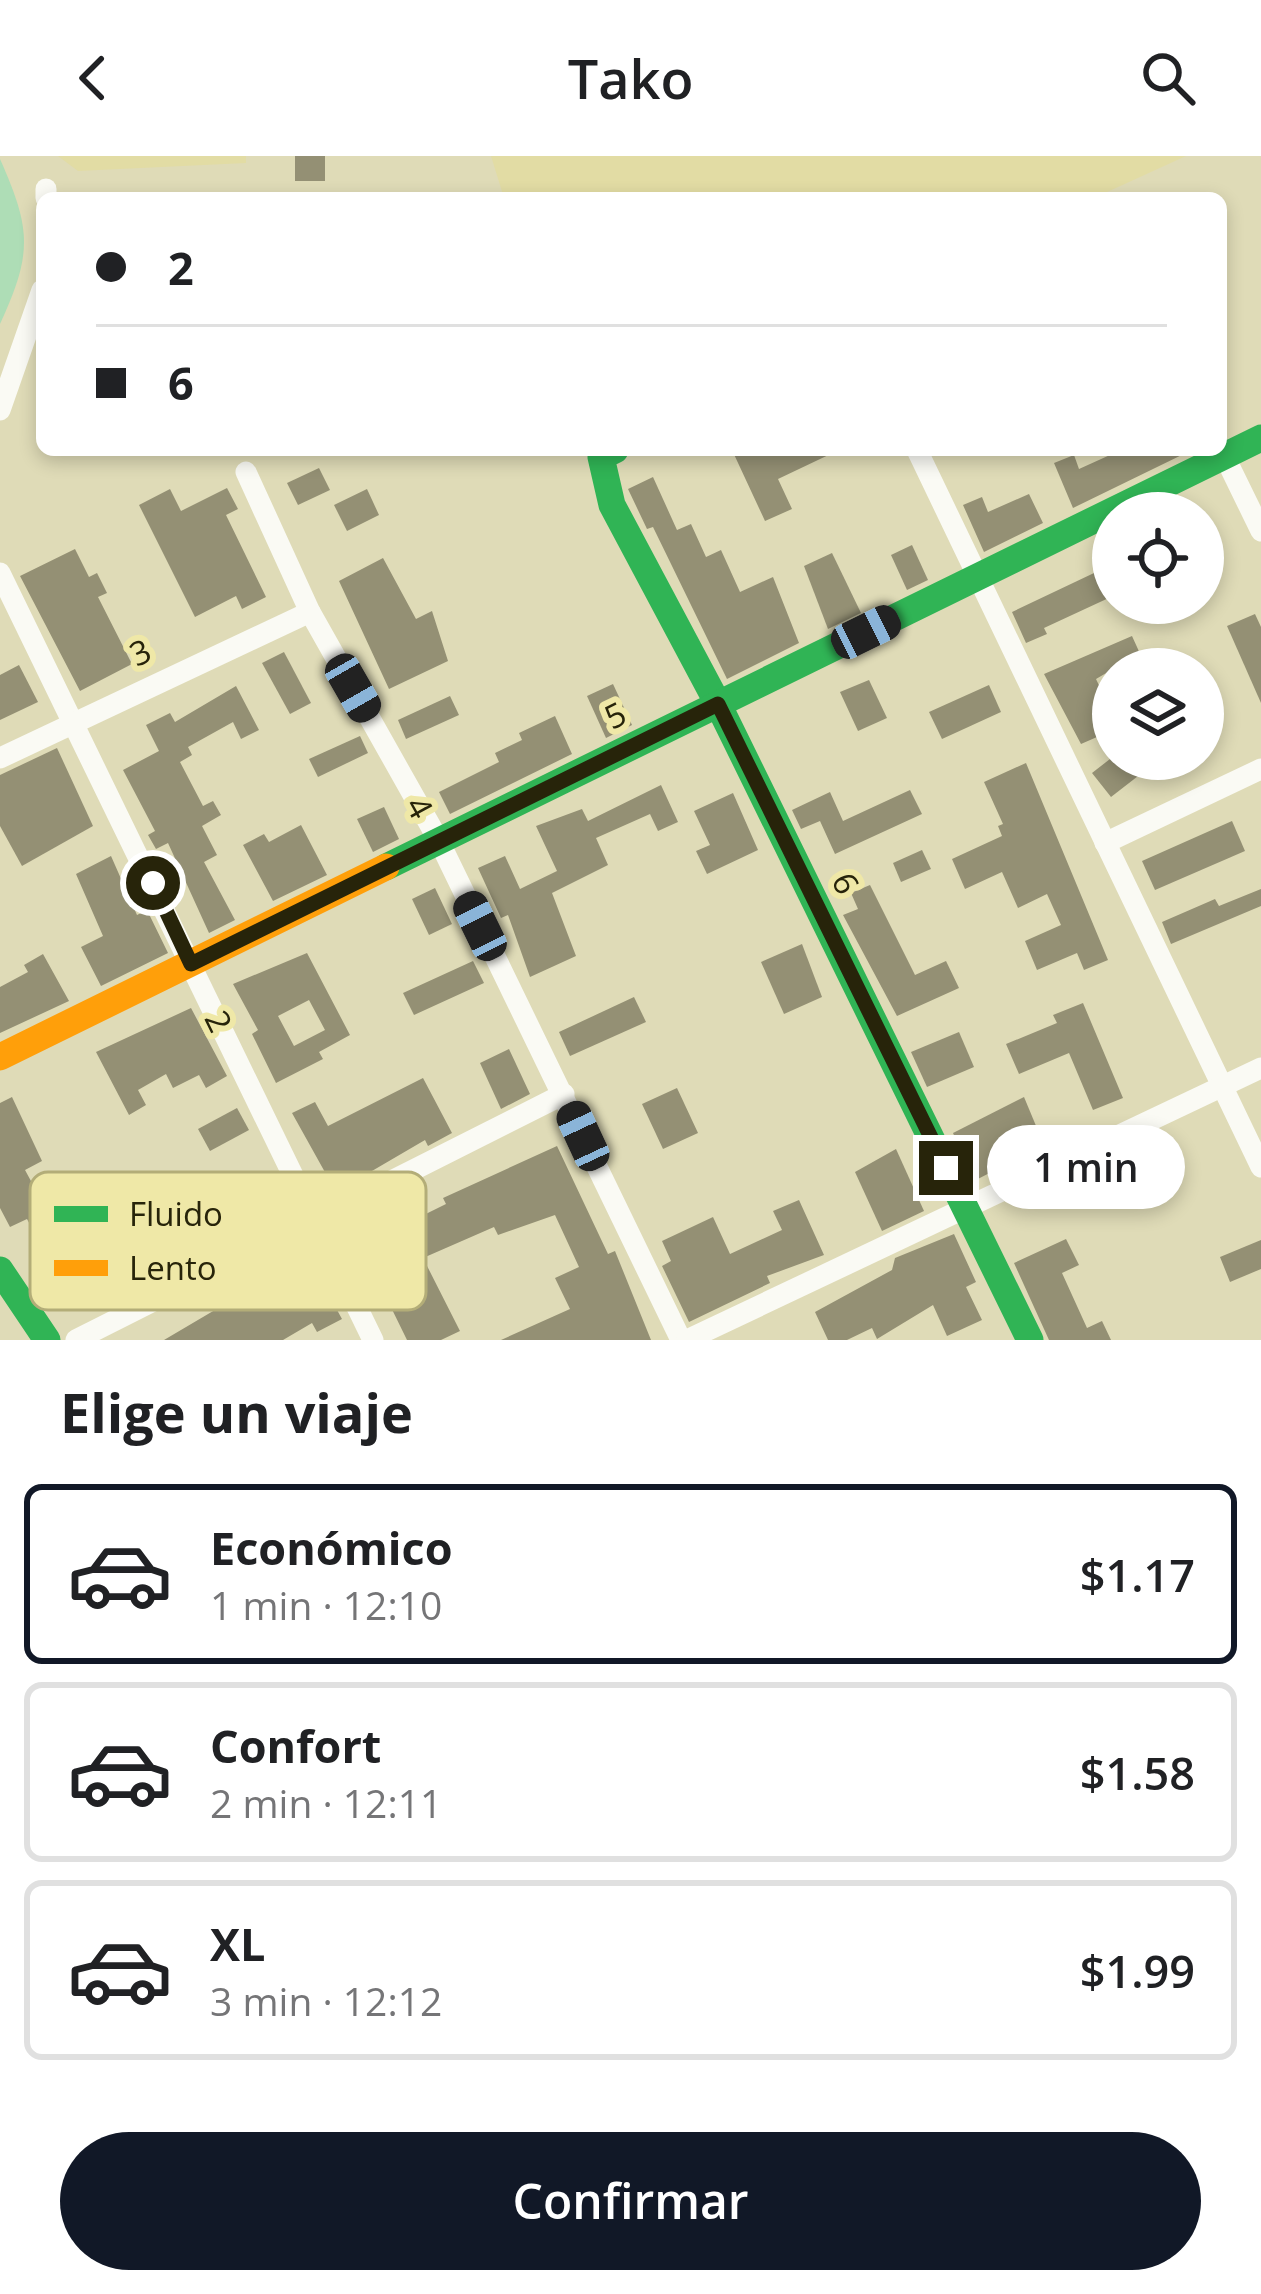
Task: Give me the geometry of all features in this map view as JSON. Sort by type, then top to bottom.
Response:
[{"type":"street","points":[[0,410],[36,307]]},
{"type":"street","name":"5","points":[[1227,452],[1261,439]]},
{"type":"street","name":"6","points":[[608,456],[611,505],[718,704],[1030,1340]]},
{"type":"street","points":[[920,456],[1261,1167]]},
{"type":"street","name":"5","points":[[0,1057],[1217,456]]},
{"type":"street","points":[[1224,456],[1261,531]]},
{"type":"street","name":"4","points":[[246,472],[310,612],[439,841],[684,1340]]},
{"type":"street","name":"2","points":[[0,573],[293,1172]]},
{"type":"street","name":"3","points":[[0,758],[310,612]]},
{"type":"street","points":[[1105,843],[1261,769]]},
{"type":"street","points":[[684,1340],[1261,1069]]},
{"type":"street","points":[[410,1172],[564,1094]]},
{"type":"street","points":[[0,1270],[47,1340]]},
{"type":"street","points":[[76,1340],[136,1310]]},
{"type":"street","name":"2","points":[[359,1310],[373,1340]]},
{"type":"shaded area","points":[[58,156],[246,156],[246,163],[78,171]]},
{"type":"shaded area","points":[[491,156],[1186,156],[1107,192],[502,192]]},
{"type":"green space","points":[[0,159],[18,205],[24,242],[18,279],[0,324]]},
{"type":"building","points":[[295,156],[325,156],[325,181],[295,181]]},
{"type":"building","points":[[735,456],[826,456],[778,479],[792,509],[765,521]]},
{"type":"building","points":[[1074,456],[1079,469],[1108,456],[1180,456],[1106,492],[1092,492],[1092,499],[1073,508],[1054,463]]},
{"type":"building","points":[[319,468],[330,490],[298,505],[287,483]]},
{"type":"building","points":[[653,477],[677,530],[691,524],[706,557],[721,550],[740,592],[773,577],[799,643],[727,679],[653,527],[647,529],[628,489]]},
{"type":"building","points":[[227,488],[238,509],[226,515],[266,597],[242,609],[236,596],[195,617],[139,505],[170,489],[181,511]]},
{"type":"building","points":[[367,489],[379,515],[347,531],[334,505]]},
{"type":"building","points":[[1029,494],[1043,523],[984,552],[963,505],[982,497],[988,512]]},
{"type":"building","points":[[912,545],[928,580],[907,590],[891,555]]},
{"type":"building","points":[[75,549],[89,577],[97,573],[107,593],[98,597],[132,664],[80,691],[20,576]]},
{"type":"building","points":[[832,553],[861,613],[828,629],[804,566]]},
{"type":"building","points":[[383,558],[416,619],[432,611],[448,661],[389,689],[339,581]]},
{"type":"building","points":[[1092,574],[1092,606],[1044,628],[1047,634],[1026,643],[1012,612]]},
{"type":"building","points":[[1255,614],[1261,627],[1261,703],[1227,626]]},
{"type":"building","points":[[1132,636],[1137,648],[1104,648]]},
{"type":"building","points":[[284,652],[311,703],[290,714],[262,663]]},
{"type":"building","points":[[1092,653],[1092,739],[1081,744],[1044,674]]},
{"type":"building","points":[[19,665],[38,702],[0,720],[0,675]]},
{"type":"building","points":[[869,680],[887,718],[858,731],[840,692]]},
{"type":"building","points":[[613,684],[632,725],[606,738],[587,696]]},
{"type":"building","points":[[989,685],[1001,712],[942,739],[929,712]]},
{"type":"building","points":[[236,686],[259,730],[241,739],[233,722],[188,747],[192,755],[180,762],[203,806],[213,801],[221,815],[202,826],[217,855],[204,862],[235,920],[209,933],[168,843],[156,849],[148,835],[155,831],[123,770],[159,751],[146,725],[170,713],[175,722]]},
{"type":"building","points":[[450,696],[459,715],[406,739],[398,720]]},
{"type":"building","points":[[555,716],[572,754],[450,814],[439,792],[499,762],[495,753],[522,740],[519,733]]},
{"type":"building","points":[[360,736],[368,753],[318,777],[309,759]]},
{"type":"building","points":[[57,748],[93,826],[22,866],[0,826],[0,775]]},
{"type":"building","points":[[1026,763],[1108,960],[1084,970],[1077,953],[1037,970],[1025,941],[1061,925],[1047,894],[1018,908],[1002,872],[965,889],[952,859],[1002,836],[998,826],[1003,824],[984,782]]},
{"type":"building","points":[[1098,780],[1133,780],[1111,797]]},
{"type":"building","points":[[661,785],[678,822],[658,831],[650,814],[596,838],[608,865],[552,893],[576,956],[530,977],[508,915],[501,918],[478,868],[505,856],[520,889],[557,871],[536,826],[582,809],[588,821]]},
{"type":"building","points":[[910,790],[922,814],[835,854],[820,821],[801,829],[792,810],[830,792],[843,821]]},
{"type":"building","points":[[733,793],[758,850],[707,874],[696,851],[710,845],[694,811]]},
{"type":"building","points":[[384,807],[399,839],[373,852],[357,819]]},
{"type":"building","points":[[1232,821],[1245,851],[1155,890],[1142,861]]},
{"type":"building","points":[[301,825],[327,875],[273,901],[243,845],[264,834],[269,842]]},
{"type":"building","points":[[922,850],[931,869],[901,882],[893,863]]},
{"type":"building","points":[[111,856],[137,915],[147,910],[168,953],[101,986],[81,947],[103,936],[76,874]]},
{"type":"building","points":[[870,885],[915,975],[946,961],[959,988],[897,1016],[843,915],[858,909],[851,893]]},
{"type":"building","points":[[435,888],[452,924],[429,935],[412,899]]},
{"type":"building","points":[[1261,889],[1261,906],[1171,944],[1162,922],[1215,899],[1219,906]]},
{"type":"building","points":[[802,944],[822,997],[784,1014],[761,962]]},
{"type":"building","points":[[307,953],[350,1035],[319,1052],[323,1059],[276,1083],[252,1034],[258,1030],[233,984]],"holes":[[[309,1000],[325,1030],[294,1046],[278,1016]]]},
{"type":"building","points":[[43,954],[69,1001],[0,1033],[0,987],[28,972],[24,965]]},
{"type":"building","points":[[473,961],[484,983],[414,1015],[403,993]]},
{"type":"building","points":[[634,997],[646,1022],[570,1056],[559,1032]]},
{"type":"building","points":[[1083,1003],[1123,1098],[1093,1110],[1069,1053],[1019,1074],[1006,1044],[1057,1023],[1053,1015]]},
{"type":"building","points":[[191,1008],[227,1076],[206,1088],[199,1075],[173,1088],[166,1074],[138,1090],[146,1105],[129,1115],[96,1052]]},
{"type":"building","points":[[959,1032],[974,1067],[927,1087],[911,1052]]},
{"type":"building","points":[[509,1049],[530,1094],[501,1109],[480,1063]]},
{"type":"building","points":[[423,1078],[452,1133],[428,1146],[425,1140],[370,1172],[325,1172],[292,1113],[315,1102],[328,1126]]},
{"type":"building","points":[[677,1088],[698,1133],[663,1149],[642,1104]]},
{"type":"building","points":[[12,1097],[42,1161],[25,1170],[30,1179],[30,1225],[27,1219],[10,1227],[0,1208],[0,1103]]},
{"type":"building","points":[[1024,1097],[1044,1145],[974,1181],[953,1133]]},
{"type":"building","points":[[237,1108],[249,1130],[210,1151],[198,1129]]},
{"type":"building","points":[[557,1146],[608,1254],[615,1251],[651,1340],[501,1340],[570,1309],[555,1278],[579,1267],[555,1215],[498,1235],[494,1227],[426,1257],[426,1214],[446,1204],[443,1198]]},
{"type":"building","points":[[896,1149],[924,1211],[882,1231],[855,1172]]},
{"type":"building","points":[[799,1200],[824,1255],[767,1276],[770,1283],[689,1322],[662,1266],[671,1261],[662,1241],[713,1217],[730,1254],[782,1230],[773,1211]]},
{"type":"building","points":[[954,1234],[976,1282],[966,1287],[982,1320],[947,1336],[933,1305],[877,1339],[872,1328],[847,1340],[828,1340],[815,1312],[892,1270],[895,1258]]},
{"type":"building","points":[[1066,1239],[1079,1265],[1062,1273],[1087,1328],[1102,1321],[1111,1340],[1049,1340],[1014,1263]]},
{"type":"building","points":[[1261,1240],[1261,1269],[1230,1282],[1220,1257]]},
{"type":"building","points":[[426,1264],[460,1331],[441,1340],[407,1340],[392,1310],[426,1310]]},
{"type":"building","points":[[215,1310],[337,1310],[342,1319],[317,1332],[312,1323],[283,1340],[164,1340]]},
{"type":"traffic: fast","points":[[1227,455],[1261,438]]},
{"type":"traffic: fast","points":[[603,456],[612,505],[718,704],[1030,1340]]},
{"type":"traffic: fast","points":[[386,867],[1224,456]]},
{"type":"traffic: fast","points":[[0,1270],[47,1340]]},
{"type":"traffic: slow","points":[[0,1057],[386,867]]},
{"type":"route","points":[[153,883],[191,964],[718,704],[946,1168]]}]
